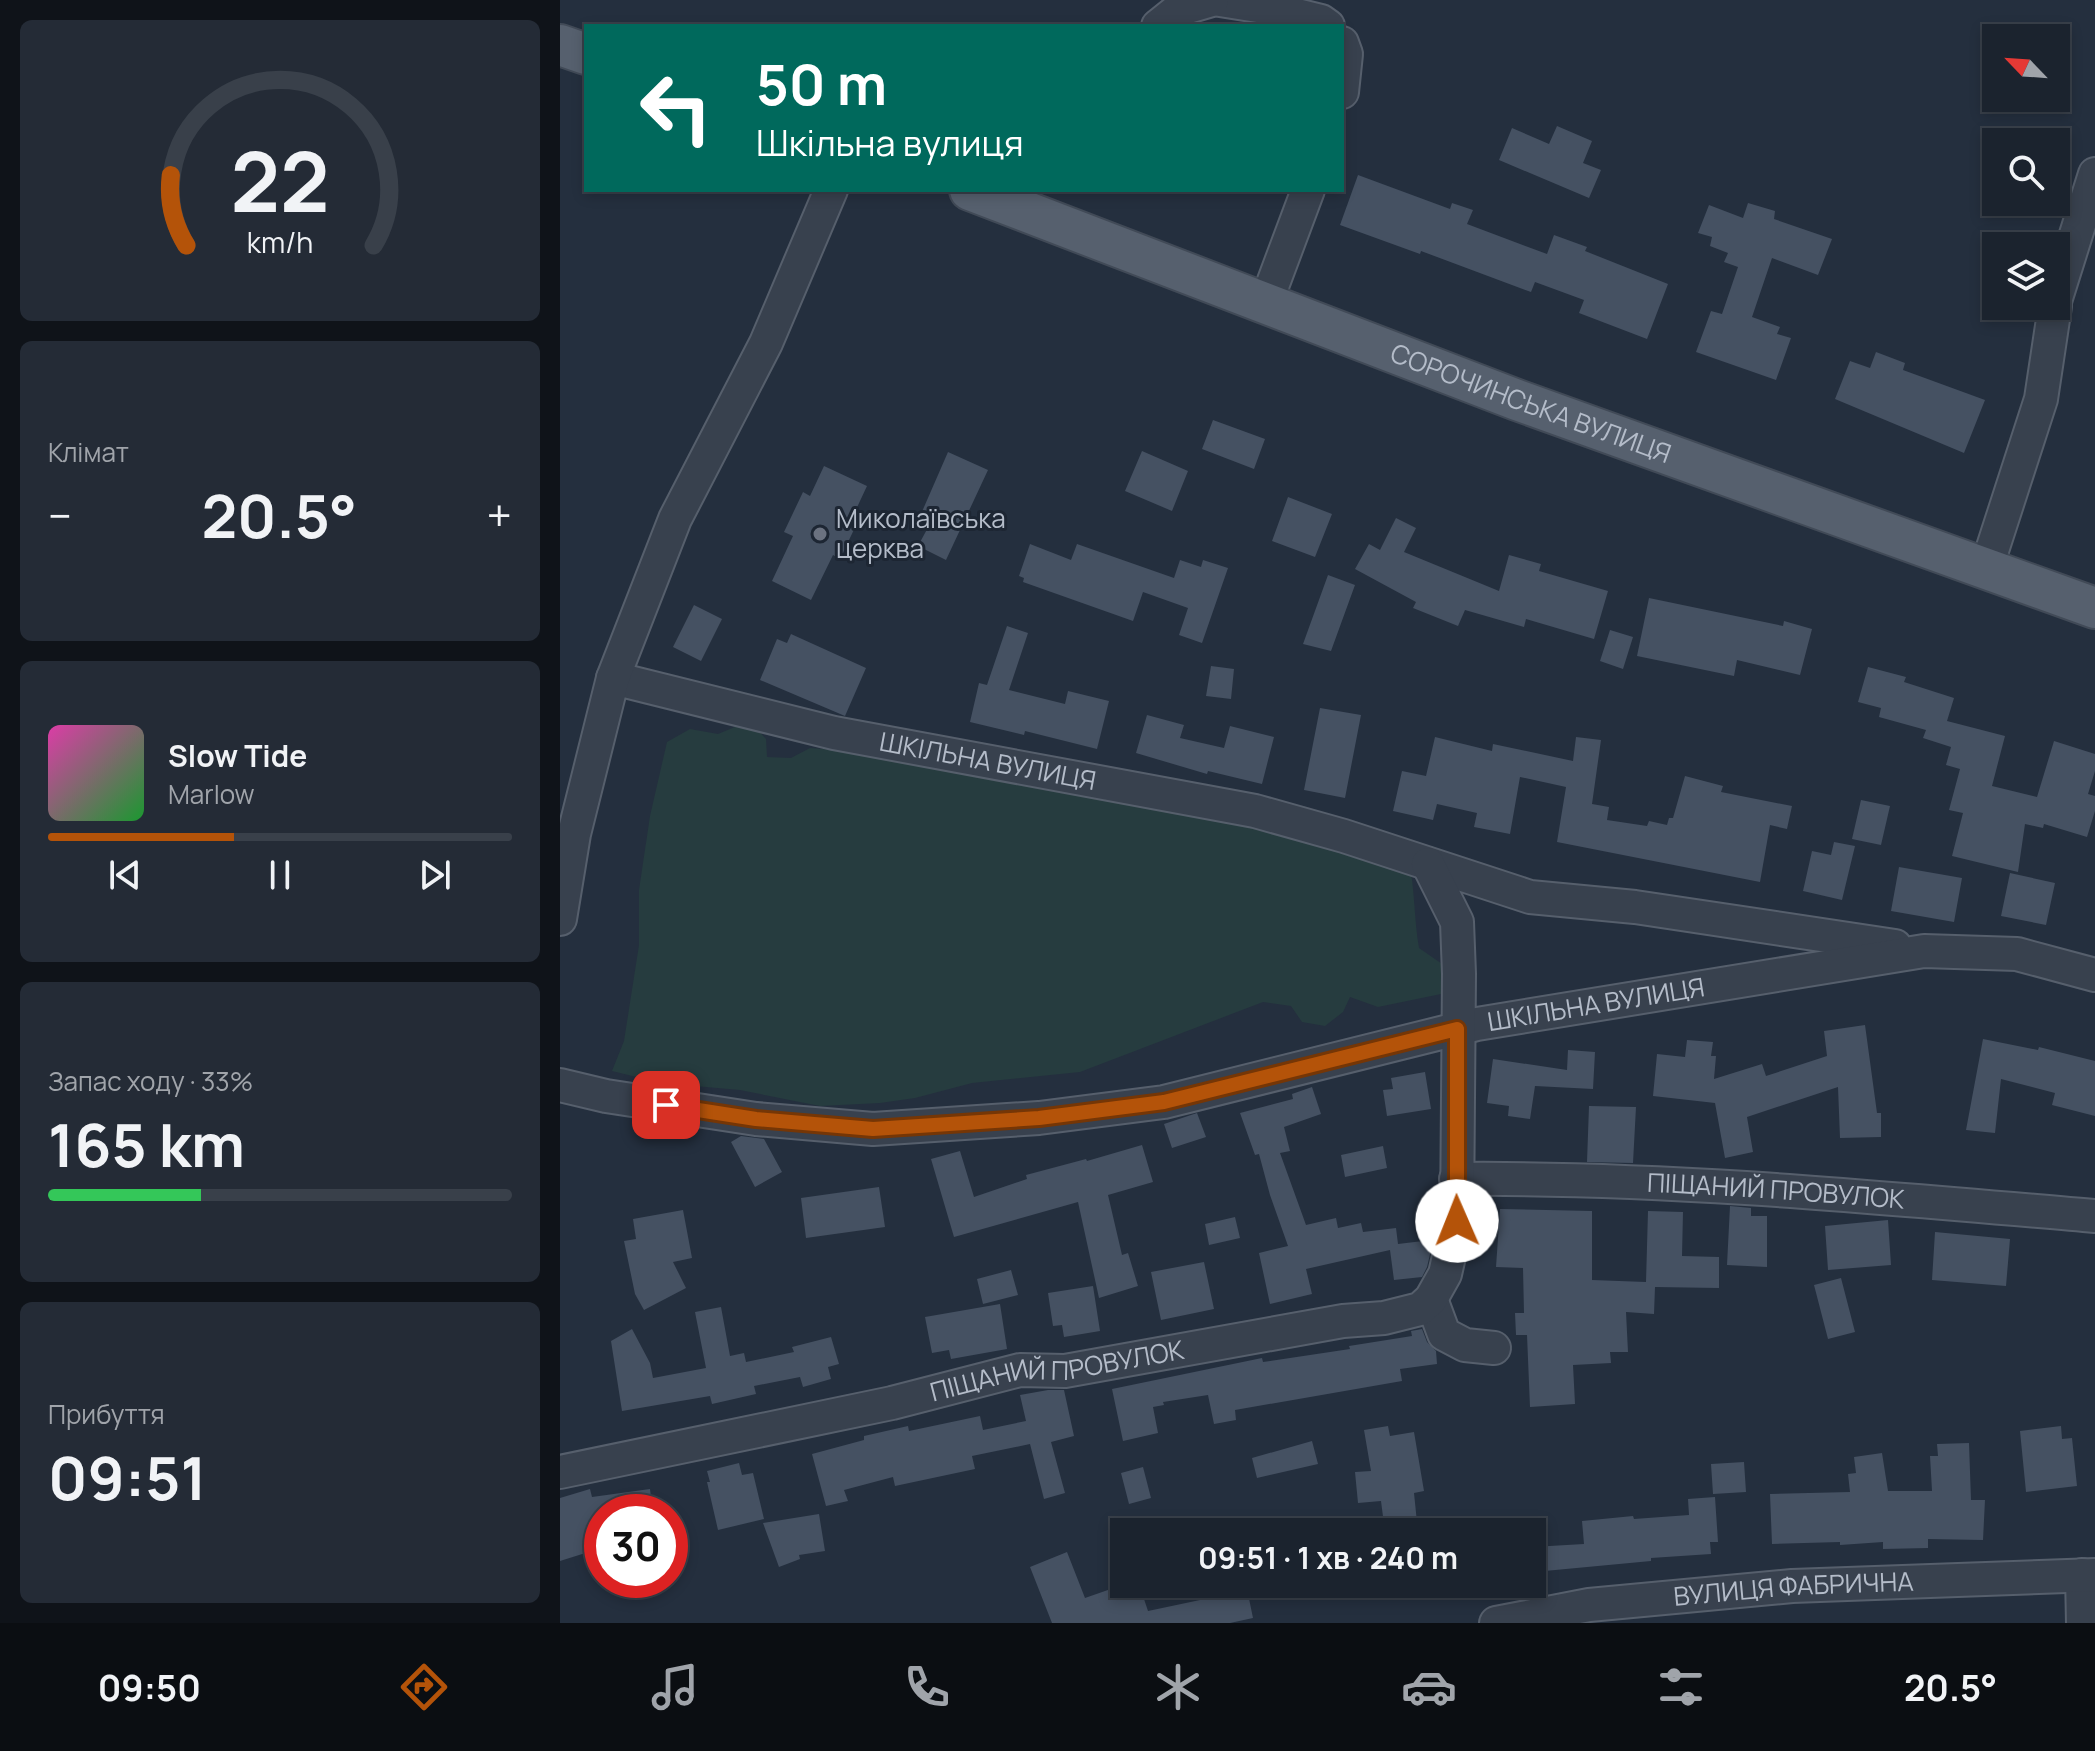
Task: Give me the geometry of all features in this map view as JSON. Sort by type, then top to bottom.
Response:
[{"type":"main road","points":[[560,45],[584,53]]},
{"type":"main road","name":"СОРОЧИНСЬКА ВУЛИЦЯ","points":[[981,192],[1019,199],[1265,305],[1517,400],[2095,608]]},
{"type":"street","points":[[1160,24],[1178,10],[1212,0]]},
{"type":"street","points":[[1220,0],[1264,7],[1325,24]]},
{"type":"street","points":[[1344,48],[1344,73]]},
{"type":"street","points":[[2070,253],[2095,174]]},
{"type":"street","points":[[560,919],[574,834],[613,678],[675,519],[766,343],[830,192]]},
{"type":"street","points":[[1265,305],[1307,192]]},
{"type":"street","points":[[1986,569],[2041,399],[2053,320]]},
{"type":"street","name":"ШКІЛЬНА ВУЛИЦЯ","points":[[613,678],[834,733],[1255,811],[1344,836],[1530,897],[1635,907],[1789,928],[1924,951],[2017,954],[2095,975]]},
{"type":"street","points":[[1428,864],[1457,922],[1459,974],[1457,1221],[1445,1274],[1431,1299],[1444,1334],[1465,1345],[1494,1348]]},
{"type":"street","name":"ШКІЛЬНА ВУЛИЦЯ","points":[[560,1085],[606,1096],[756,1119],[873,1129],[1039,1118],[1164,1102],[1457,1029],[1924,951]]},
{"type":"street","name":"ПІЩАНИЙ ПРОВУЛОК","points":[[1456,1179],[1519,1178],[1698,1187],[2095,1216]]},
{"type":"street","name":"ПІЩАНИЙ ПРОВУЛОК","points":[[560,1472],[892,1403],[1020,1370],[1065,1371],[1343,1321],[1384,1318],[1420,1309],[1431,1299]]},
{"type":"street","points":[[2083,1623],[2089,1575]]},
{"type":"street","name":"ВУЛИЦЯ ФАБРИЧНА","points":[[1496,1623],[1591,1614],[1792,1586],[2089,1575]]},
{"type":"green space","points":[[742,724],[753,725],[766,739],[767,757],[791,758],[810,748],[851,751],[1117,795],[1409,861],[1419,948],[1445,966],[1441,994],[1378,1007],[1350,997],[1343,1012],[1325,1026],[1302,1022],[1291,1006],[1263,1002],[1080,1072],[972,1083],[915,1098],[880,1103],[820,1106],[740,1090],[661,1083],[612,1071],[624,1041],[639,945],[639,890],[650,816],[667,742],[690,729],[718,734]]},
{"type":"building","points":[[1557,126],[1592,141],[1583,163],[1601,170],[1589,198],[1499,160],[1512,128],[1549,144]]},
{"type":"building","points":[[1358,175],[1450,209],[1452,203],[1473,210],[1467,224],[1547,254],[1554,235],[1587,247],[1585,251],[1668,284],[1647,339],[1579,313],[1584,300],[1535,282],[1531,292],[1340,225]]},
{"type":"building","points":[[1748,203],[1775,211],[1774,219],[1832,239],[1818,275],[1772,258],[1752,317],[1780,327],[1777,334],[1791,338],[1776,380],[1696,352],[1711,311],[1722,314],[1738,267],[1724,262],[1728,253],[1710,246],[1712,237],[1698,233],[1709,205],[1743,218]]},
{"type":"building","points":[[1876,352],[1905,363],[1903,370],[1985,400],[1964,453],[1835,399],[1850,361],[1870,368]]},
{"type":"building","points":[[1213,420],[1265,439],[1254,469],[1202,449]]},
{"type":"building","points":[[1142,451],[1188,471],[1172,511],[1125,491]]},
{"type":"building","points":[[948,452],[988,470],[946,560],[918,546],[932,520],[921,514]]},
{"type":"building","name":"Миколаївська церква","points":[[824,466],[867,486],[853,516],[859,519],[840,559],[833,555],[811,600],[772,581],[793,536],[784,532],[803,492],[810,496]]},
{"type":"building","points":[[1288,497],[1332,514],[1315,557],[1272,541]]},
{"type":"building","points":[[1396,518],[1416,528],[1404,552],[1499,591],[1509,555],[1541,564],[1539,571],[1608,591],[1594,639],[1526,619],[1524,627],[1465,610],[1458,626],[1413,608],[1416,602],[1355,569],[1369,544],[1380,550]]},
{"type":"building","points":[[1030,544],[1071,560],[1077,544],[1174,578],[1180,560],[1201,567],[1203,560],[1228,568],[1202,643],[1179,635],[1188,608],[1143,592],[1133,621],[1023,582],[1024,578],[1019,576]]},
{"type":"building","points":[[1328,575],[1355,585],[1331,651],[1303,644]]},
{"type":"building","points":[[1649,598],[1783,626],[1784,621],[1812,629],[1800,675],[1737,660],[1734,676],[1637,656]]},
{"type":"building","points":[[694,605],[722,619],[701,661],[673,647]]},
{"type":"building","points":[[1007,626],[1028,633],[1009,690],[1065,704],[1068,691],[1109,701],[1097,749],[1025,731],[1024,735],[970,722],[979,683],[987,685]]},
{"type":"building","points":[[1610,630],[1633,637],[1623,669],[1600,661]]},
{"type":"building","points":[[791,634],[866,668],[845,716],[760,680],[777,639],[787,643]]},
{"type":"building","points":[[1211,666],[1234,669],[1231,699],[1206,696]]},
{"type":"building","points":[[1868,667],[1906,677],[1904,682],[1954,698],[1947,721],[2005,736],[1992,786],[2037,797],[2054,741],[2095,754],[2095,771],[2088,794],[2095,796],[2095,811],[2087,837],[2044,824],[2043,828],[2025,824],[2018,872],[1952,856],[1963,813],[1949,810],[1960,769],[1946,765],[1951,747],[1923,738],[1926,730],[1879,717],[1881,708],[1858,702]]},
{"type":"building","points":[[1320,708],[1361,715],[1345,798],[1304,790]]},
{"type":"building","points":[[1147,715],[1184,725],[1180,738],[1224,748],[1230,726],[1274,737],[1262,784],[1208,771],[1207,774],[1136,753]]},
{"type":"building","points":[[1435,737],[1492,751],[1493,744],[1573,761],[1576,737],[1601,740],[1592,804],[1609,807],[1607,820],[1647,826],[1649,821],[1667,825],[1669,818],[1673,818],[1685,776],[1723,786],[1721,792],[1792,806],[1787,829],[1770,825],[1760,882],[1557,842],[1566,787],[1520,777],[1510,834],[1474,827],[1477,813],[1437,804],[1433,820],[1393,811],[1402,771],[1426,776]]},
{"type":"building","points":[[1861,800],[1890,806],[1881,845],[1852,839]]},
{"type":"building","points":[[1834,842],[1855,846],[1842,900],[1803,891],[1812,851],[1831,855]]},
{"type":"building","points":[[1899,867],[1962,878],[1954,922],[1891,911]]},
{"type":"building","points":[[2010,873],[2055,883],[2046,925],[2001,916]]},
{"type":"building","points":[[1865,1025],[1877,1113],[1881,1113],[1881,1137],[1840,1138],[1838,1087],[1747,1117],[1753,1152],[1725,1158],[1715,1103],[1653,1096],[1657,1054],[1685,1057],[1687,1040],[1713,1042],[1711,1056],[1716,1056],[1714,1079],[1762,1064],[1766,1076],[1827,1056],[1824,1031]]},
{"type":"building","points":[[1983,1039],[2038,1050],[2039,1047],[2095,1061],[2095,1116],[2052,1105],[2055,1093],[2001,1079],[1995,1133],[1966,1130]]},
{"type":"building","points":[[1568,1050],[1595,1052],[1593,1089],[1535,1086],[1530,1119],[1508,1116],[1509,1106],[1487,1103],[1493,1059],[1567,1070]]},
{"type":"building","points":[[1425,1072],[1431,1109],[1387,1116],[1383,1090],[1393,1089],[1391,1078]]},
{"type":"building","points":[[1312,1087],[1321,1114],[1284,1127],[1290,1151],[1280,1153],[1306,1225],[1336,1218],[1338,1228],[1361,1223],[1363,1232],[1396,1228],[1398,1244],[1431,1240],[1432,1246],[1422,1277],[1394,1280],[1390,1250],[1306,1269],[1312,1294],[1270,1304],[1259,1253],[1288,1246],[1259,1154],[1255,1155],[1240,1113],[1293,1099],[1292,1094]]},
{"type":"building","points":[[1589,1106],[1636,1107],[1633,1163],[1587,1162]]},
{"type":"building","points":[[1197,1113],[1206,1137],[1172,1148],[1164,1124]]},
{"type":"building","points":[[741,1136],[764,1139],[782,1172],[755,1187],[731,1142]]},
{"type":"building","points":[[1142,1145],[1153,1182],[1108,1195],[1122,1255],[1128,1253],[1138,1286],[1099,1298],[1078,1202],[954,1237],[931,1159],[960,1151],[974,1197],[1027,1179],[1026,1175]]},
{"type":"building","points":[[1383,1146],[1387,1168],[1345,1177],[1341,1155]]},
{"type":"building","points":[[879,1187],[885,1227],[806,1238],[801,1198]]},
{"type":"building","points":[[1730,1206],[1751,1208],[1751,1216],[1767,1216],[1767,1267],[1727,1265]]},
{"type":"building","points":[[1500,1209],[1592,1211],[1592,1280],[1646,1282],[1648,1211],[1683,1212],[1682,1256],[1719,1257],[1719,1288],[1655,1287],[1654,1314],[1626,1312],[1628,1352],[1610,1352],[1611,1363],[1573,1365],[1575,1404],[1530,1407],[1527,1335],[1516,1335],[1515,1313],[1524,1313],[1523,1268],[1496,1267]]},
{"type":"building","points":[[683,1210],[692,1258],[673,1262],[686,1288],[644,1310],[635,1294],[624,1241],[636,1239],[633,1219]]},
{"type":"building","points":[[1235,1217],[1240,1238],[1209,1245],[1205,1224]]},
{"type":"building","points":[[1888,1220],[1891,1265],[1828,1270],[1825,1226]]},
{"type":"building","points":[[1935,1232],[2010,1239],[2006,1286],[1932,1280]]},
{"type":"building","points":[[1204,1262],[1214,1309],[1161,1320],[1151,1272]]},
{"type":"building","points":[[1011,1270],[1018,1295],[983,1304],[977,1279]]},
{"type":"building","points":[[1841,1278],[1855,1332],[1828,1339],[1814,1285]]},
{"type":"building","points":[[1093,1286],[1100,1331],[1064,1337],[1062,1325],[1053,1326],[1048,1293]]},
{"type":"building","points":[[1000,1304],[1007,1349],[951,1359],[949,1350],[932,1353],[925,1317]]},
{"type":"building","points":[[721,1307],[730,1356],[744,1353],[746,1362],[794,1352],[792,1347],[831,1337],[839,1364],[828,1367],[831,1379],[803,1387],[800,1377],[754,1386],[756,1394],[712,1404],[710,1396],[622,1411],[611,1341],[632,1329],[650,1363],[653,1378],[706,1368],[695,1312]]},
{"type":"building","points":[[1422,1329],[1427,1342],[1436,1351],[1437,1364],[1400,1369],[1402,1381],[1235,1410],[1236,1420],[1214,1424],[1208,1395],[1163,1402],[1164,1405],[1153,1407],[1158,1433],[1123,1441],[1112,1389],[1262,1358],[1263,1362],[1350,1349],[1349,1346],[1412,1336],[1411,1331]]},
{"type":"building","points":[[1064,1390],[1074,1436],[1051,1442],[1065,1493],[1044,1499],[1030,1444],[972,1456],[975,1469],[895,1486],[893,1477],[844,1490],[848,1501],[826,1506],[812,1454],[864,1440],[864,1436],[908,1426],[909,1431],[980,1416],[983,1430],[1026,1421],[1020,1395]]},
{"type":"building","points":[[1388,1426],[1390,1436],[1414,1432],[1424,1491],[1414,1493],[1417,1518],[1383,1518],[1381,1501],[1358,1503],[1355,1472],[1371,1471],[1364,1430]]},
{"type":"building","points":[[2061,1426],[2062,1439],[2072,1438],[2077,1486],[2026,1492],[2020,1431]]},
{"type":"building","points":[[1312,1441],[1318,1464],[1257,1478],[1252,1458]]},
{"type":"building","points":[[1969,1443],[1971,1500],[1985,1500],[1983,1540],[1928,1539],[1928,1548],[1883,1549],[1883,1542],[1772,1544],[1770,1494],[1850,1492],[1848,1474],[1856,1473],[1854,1457],[1882,1453],[1888,1491],[1932,1491],[1930,1456],[1938,1456],[1937,1444]]},
{"type":"building","points":[[1744,1462],[1746,1492],[1713,1494],[1711,1464]]},
{"type":"building","points":[[739,1463],[742,1475],[753,1473],[764,1519],[718,1530],[707,1471]]},
{"type":"building","points":[[1143,1467],[1151,1498],[1129,1504],[1121,1473]]},
{"type":"building","points":[[590,1489],[591,1494],[584,1494],[584,1553],[560,1561],[560,1498]]},
{"type":"building","points":[[650,1489],[651,1494],[614,1494]]},
{"type":"building","points":[[1715,1497],[1718,1542],[1710,1542],[1711,1554],[1546,1571],[1546,1546],[1584,1544],[1582,1521],[1689,1515],[1688,1499]]},
{"type":"building","points":[[819,1514],[825,1551],[799,1555],[800,1559],[779,1567],[763,1523]]},
{"type":"building","points":[[1067,1552],[1085,1598],[1110,1589],[1110,1598],[1144,1598],[1148,1611],[1200,1598],[1249,1598],[1253,1618],[1230,1623],[1052,1623],[1030,1567]]},
{"type":"place","name":"Миколаївська церква","points":[[820,534]]},
{"type":"route","points":[[666,1105],[756,1119],[873,1129],[1039,1118],[1164,1102],[1457,1029],[1457,1221]]}]
